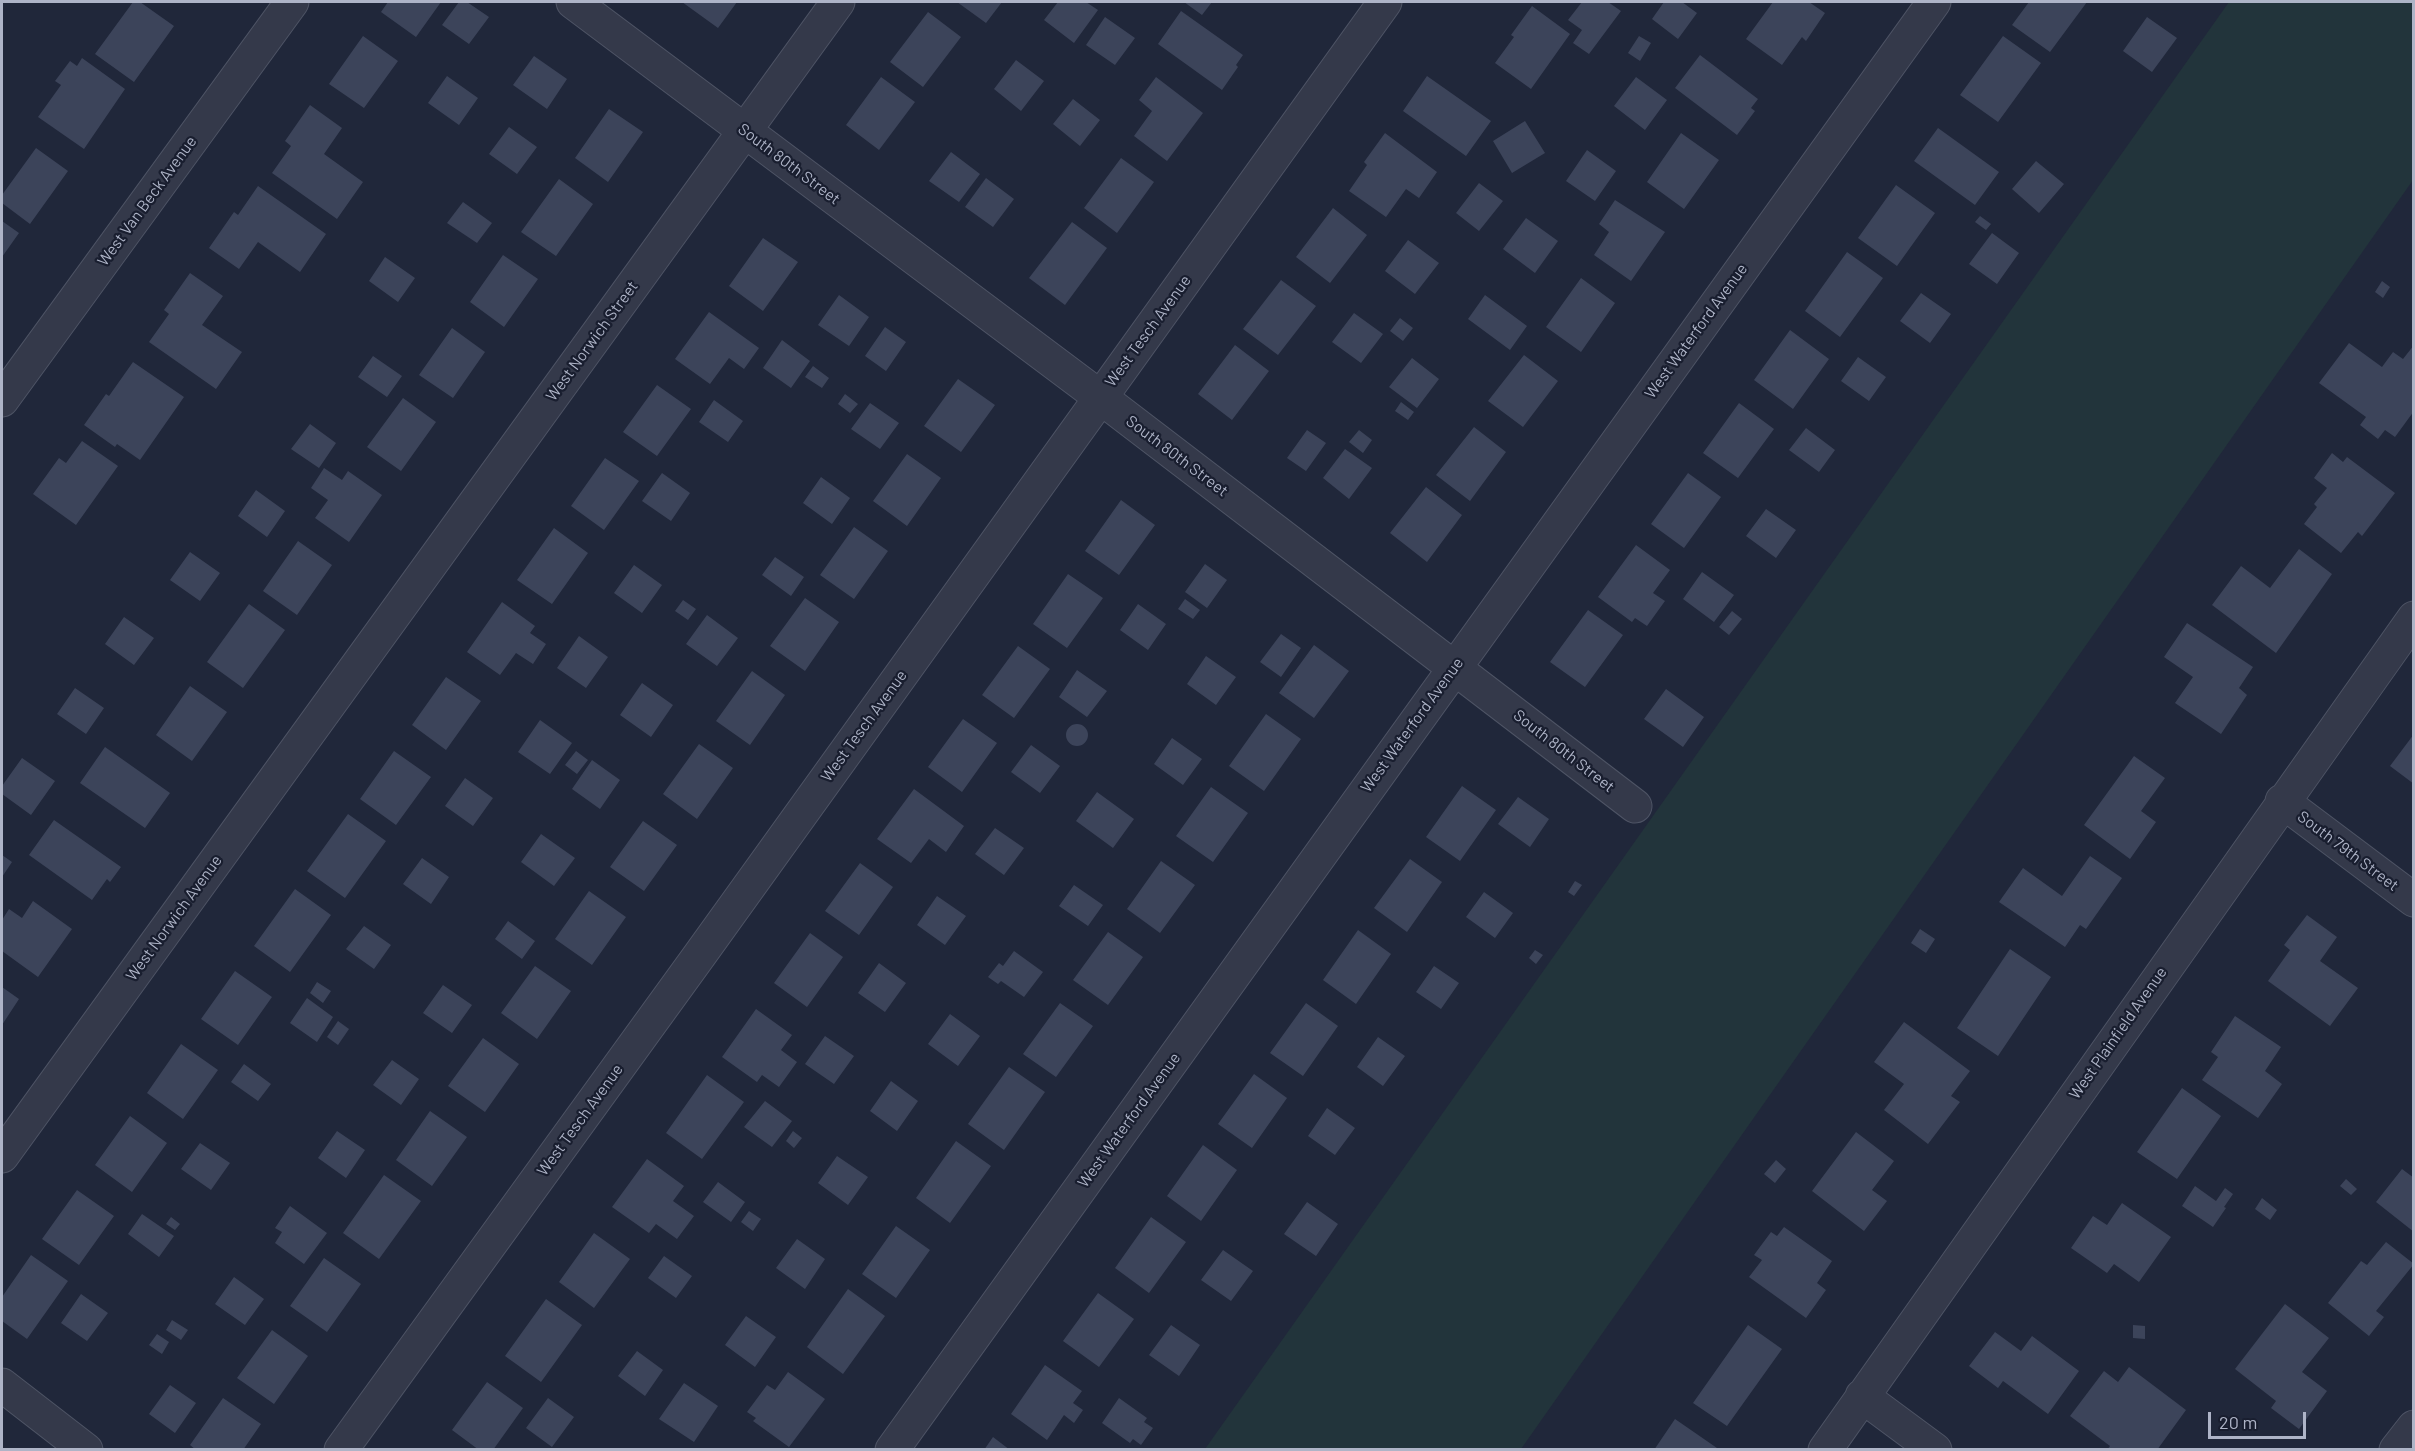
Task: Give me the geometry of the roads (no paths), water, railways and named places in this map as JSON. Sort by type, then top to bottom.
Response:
[{"type":"street","name":"West Van Beck Avenue","points":[[2,400],[292,2]]},
{"type":"street","name":"South 80th Street","points":[[573,2],[1100,397],[1635,806]]},
{"type":"street","name":"West Norwich Street","points":[[346,680],[838,2]]},
{"type":"street","name":"West Tesch Avenue","points":[[341,1449],[686,975],[1385,2]]},
{"type":"street","name":"West Waterford Avenue","points":[[892,1449],[1934,2]]},
{"type":"street","name":"West Plainfield Avenue","points":[[1825,1449],[2282,801],[2414,618]]},
{"type":"street","name":"West Norwich Avenue","points":[[2,1156],[346,680]]},
{"type":"street","name":"South 79th Street","points":[[2282,801],[2414,900]]},
{"type":"street","points":[[2,1385],[86,1449]]},
{"type":"street","points":[[1862,1396],[1935,1449]]},
{"type":"street","points":[[2396,1449],[2414,1427]]}]
